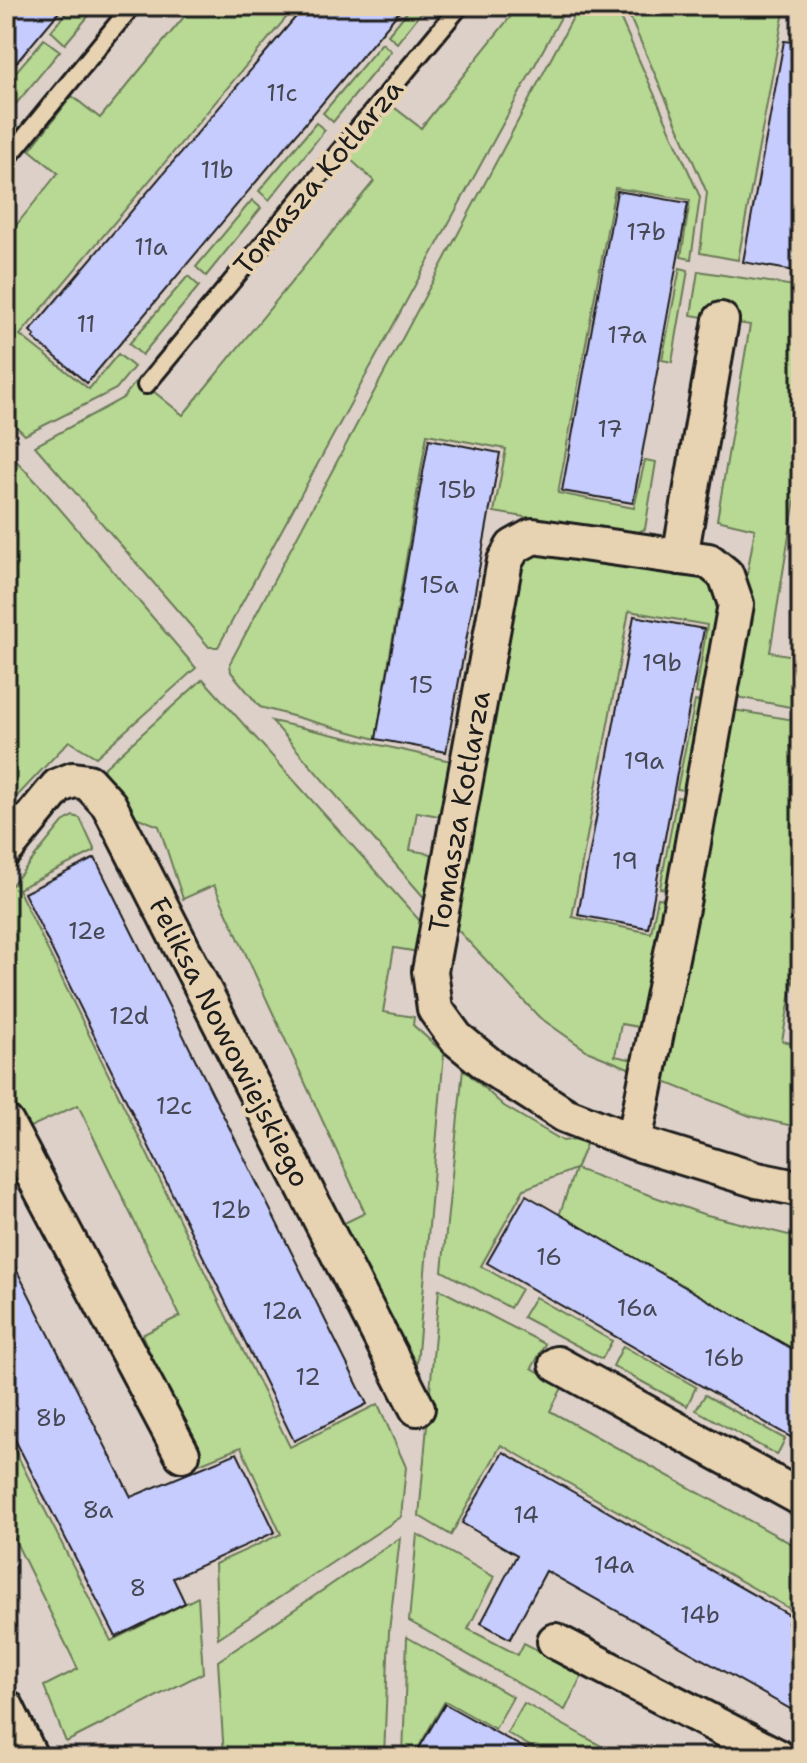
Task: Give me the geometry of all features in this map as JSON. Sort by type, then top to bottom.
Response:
[{"type":"street","points":[[680,557],[721,320]]},
{"type":"street","name":"Tomasza Kotlarza","points":[[634,1142],[683,898],[736,604],[726,575],[709,561],[533,536],[513,547],[505,561],[430,971],[435,1009],[456,1038],[495,1070],[565,1115],[634,1142],[757,1180],[801,1189]]},
{"type":"street","name":"Feliksa Nowowiejskiego","points":[[6,849],[58,786],[73,780],[88,782],[109,805],[417,1408]]},
{"type":"street","points":[[6,1123],[182,1454]]},
{"type":"street","points":[[557,1364],[801,1498]]},
{"type":"street","points":[[555,1641],[778,1757]]},
{"type":"street","points":[[6,1707],[30,1757]]},
{"type":"lane","points":[[6,160],[132,6]]},
{"type":"lane","name":"Tomasza Kotlarza","points":[[146,385],[460,6]]},
{"type":"green space","points":[[72,6],[97,6],[65,44],[51,31]]},
{"type":"green space","points":[[193,6],[296,6],[20,335],[89,389],[118,354],[134,367],[116,389],[25,435],[6,417],[6,238],[58,173],[30,150],[72,96],[100,118]]},
{"type":"green space","points":[[412,6],[426,6],[397,43],[388,35]]},
{"type":"green space","points":[[519,6],[567,6],[218,647],[209,647],[35,446],[123,398],[138,379],[183,415],[374,181],[348,157],[391,105],[421,128]]},
{"type":"green space","points":[[579,6],[615,6],[700,197],[691,259],[681,257],[690,200],[615,188],[558,493],[634,508],[645,460],[656,462],[645,529],[631,535],[494,512],[506,449],[427,434],[376,739],[260,707],[231,672],[230,663]]},
{"type":"green space","points":[[625,6],[785,6],[738,260],[700,253],[707,193]]},
{"type":"green space","points":[[44,39],[60,51],[6,116],[6,83]]},
{"type":"green space","points":[[382,43],[391,51],[333,122],[323,113]]},
{"type":"green space","points":[[316,123],[325,130],[269,200],[259,191]]},
{"type":"green space","points":[[252,200],[261,208],[206,276],[196,267]]},
{"type":"green space","points":[[680,268],[688,270],[672,362],[662,360]]},
{"type":"green space","points":[[698,271],[801,287],[801,462],[770,652],[801,657],[801,709],[726,695],[755,529],[717,520],[750,325],[691,315]]},
{"type":"green space","points":[[188,276],[199,286],[142,355],[129,344]]},
{"type":"green space","points":[[6,450],[196,668],[96,757],[69,741],[6,808]]},
{"type":"green space","points":[[522,550],[705,567],[727,604],[712,697],[696,693],[707,625],[629,611],[572,917],[651,933],[658,898],[676,901],[650,1029],[621,1024],[615,1056],[643,1062],[641,1073],[589,1052],[539,1017],[454,926]]},
{"type":"green space","points":[[203,679],[429,931],[425,953],[394,948],[383,1012],[414,1017],[413,1025],[444,1053],[415,1387],[334,1228],[365,1213],[214,885],[183,899],[159,826],[120,811],[103,769]]},
{"type":"green space","points":[[695,701],[711,704],[696,792],[677,789]]},
{"type":"green space","points":[[727,709],[801,721],[801,939],[782,1041],[801,1045],[801,1128],[750,1116],[657,1079]]},
{"type":"green space","points":[[272,721],[460,763],[450,818],[417,812],[410,850],[442,856],[433,908]]},
{"type":"green space","points":[[677,797],[694,800],[677,892],[660,888]]},
{"type":"green space","points":[[73,816],[80,818],[95,851],[18,889],[290,1447],[378,1404],[406,1467],[401,1517],[218,1638],[215,1564],[281,1534],[241,1447],[199,1464],[142,1335],[180,1316],[78,1105],[28,1128],[6,1086],[6,892],[63,822]]},
{"type":"green space","points":[[463,1069],[504,1106],[563,1141],[589,1137],[576,1169],[703,1214],[801,1238],[801,1353],[558,1219],[575,1169],[524,1189],[481,1266],[521,1289],[510,1308],[442,1271]]},
{"type":"green space","points":[[439,1289],[545,1344],[532,1368],[563,1386],[550,1411],[801,1549],[801,1615],[501,1445],[451,1535],[419,1516]]},
{"type":"green space","points":[[535,1297],[612,1341],[602,1359],[523,1317]]},
{"type":"green space","points":[[623,1346],[696,1387],[687,1406],[613,1366]]},
{"type":"green space","points":[[705,1395],[785,1439],[777,1455],[696,1410]]},
{"type":"green space","points":[[6,1433],[111,1641],[198,1597],[203,1673],[66,1742],[44,1686],[78,1669],[6,1522]]},
{"type":"green space","points":[[417,1534],[494,1577],[468,1629],[518,1655],[524,1643],[583,1673],[565,1710],[409,1621]]},
{"type":"green space","points":[[400,1538],[389,1631],[384,1757],[254,1757],[249,1747],[224,1757],[218,1661]]},
{"type":"green space","points":[[407,1637],[513,1697],[495,1729],[445,1701],[413,1757],[403,1757]]},
{"type":"green space","points":[[524,1703],[603,1747],[598,1757],[549,1757],[507,1733]]},
{"type":"building","points":[[6,6],[64,6],[6,75]]},
{"type":"building","points":[[305,6],[404,6],[87,383],[33,338],[35,336],[30,331]]},
{"type":"building","points":[[784,41],[801,43],[801,272],[743,262]]},
{"type":"building","points":[[617,191],[688,203],[633,503],[562,491]]},
{"type":"building","points":[[429,439],[500,453],[446,752],[376,739]]},
{"type":"building","points":[[634,616],[704,629],[648,928],[578,915]]},
{"type":"building","points":[[95,858],[367,1404],[294,1441],[24,893]]},
{"type":"building","points":[[526,1195],[801,1354],[801,1443],[487,1263]]},
{"type":"building","points":[[6,1249],[131,1497],[237,1453],[275,1532],[173,1578],[185,1603],[116,1637],[6,1422]]},
{"type":"building","points":[[503,1452],[791,1616],[788,1622],[801,1629],[801,1715],[546,1571],[510,1639],[481,1623],[517,1555],[462,1523]]},
{"type":"building","points":[[445,1704],[540,1757],[414,1757]]}]
